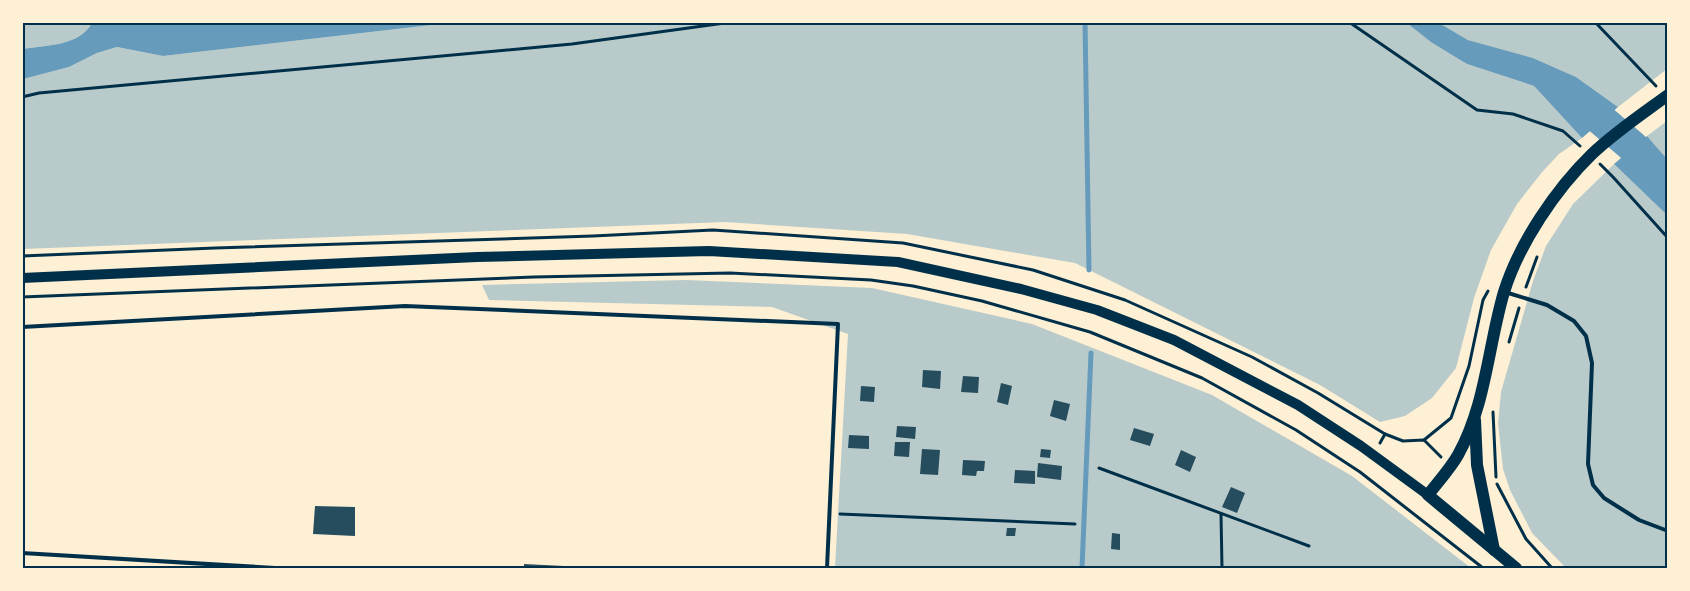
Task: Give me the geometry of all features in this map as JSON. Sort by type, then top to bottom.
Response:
[{"type":"main road","points":[[1516,568],[1428,495],[1458,456],[1475,416],[1504,291],[1525,244],[1561,188],[1592,154],[1664,92]]},
{"type":"main road","points":[[1475,416],[1477,465],[1494,549]]},
{"type":"street","points":[[22,278],[477,257],[709,251],[898,262],[1021,289],[1097,310],[1174,340],[1298,405],[1372,454],[1428,495]]},
{"type":"lane","points":[[1504,291],[1547,305],[1574,321],[1587,336],[1592,363],[1588,464],[1593,485],[1604,498],[1639,520],[1668,531]]},
{"type":"lane","points":[[22,327],[405,306],[838,324],[826,568]]},
{"type":"lane","points":[[22,553],[275,568]]},
{"type":"path","points":[[22,97],[39,93],[572,44],[732,22]]},
{"type":"path","points":[[1349,22],[1478,110]]},
{"type":"path","points":[[1595,22],[1664,92]]},
{"type":"path","points":[[1599,170],[1606,163]]},
{"type":"path","points":[[22,256],[713,230],[903,243],[1034,270],[1125,300],[1252,357],[1318,393],[1385,434],[1403,441],[1424,440],[1450,466]]},
{"type":"path","points":[[1507,348],[1538,252]]},
{"type":"path","points":[[1493,409],[1496,482],[1526,539],[1552,568]]},
{"type":"path","points":[[1385,434],[1360,472],[1483,568]]},
{"type":"path","points":[[1099,468],[1309,546]]},
{"type":"path","points":[[1480,482],[1496,482]]},
{"type":"path","points":[[829,513],[1075,524]]},
{"type":"path","points":[[1221,514],[1222,568]]},
{"type":"shaded area","points":[[1407,22],[1467,64],[1534,86],[1582,138],[1559,154],[1543,171],[1517,204],[1491,250],[1474,298],[1456,368],[1432,398],[1405,416],[1380,422],[1320,385],[1075,263],[907,234],[725,222],[23,249],[22,79],[69,67],[97,53],[117,47],[163,56],[449,23]]},
{"type":"shaded area","points":[[23,23],[92,23],[86,31],[70,40],[23,49]]},
{"type":"shaded area","points":[[1439,23],[1667,23],[1667,69],[1618,107],[1576,77],[1533,58],[1468,40]]},
{"type":"shaded area","points":[[1667,121],[1667,159],[1647,136]]},
{"type":"shaded area","points":[[1614,164],[1667,215],[1667,568],[1566,568],[1532,533],[1510,490],[1503,469],[1498,423],[1501,392],[1533,281],[1546,246],[1573,204]]},
{"type":"shaded area","points":[[686,280],[872,288],[1032,324],[1212,395],[1352,476],[1471,568],[835,568],[848,334],[772,307],[489,300],[482,285]]},
{"type":"water","points":[[274,22],[449,23],[163,56],[117,47],[97,53],[69,67],[23,79],[23,49],[71,40],[86,31],[92,23],[206,23],[217,25]]},
{"type":"water","points":[[1407,23],[1439,23],[1468,40],[1533,58],[1576,77],[1618,107],[1582,138],[1534,86],[1467,64],[1431,42]]},
{"type":"water","points":[[1647,136],[1667,159],[1667,215],[1614,164]]},
{"type":"building","points":[[923,370],[941,371],[940,389],[922,387]]},
{"type":"building","points":[[963,376],[979,377],[978,393],[961,392]]},
{"type":"building","points":[[1001,383],[1012,386],[1008,405],[997,402]]},
{"type":"building","points":[[861,386],[875,387],[874,402],[860,401]]},
{"type":"building","points":[[1054,400],[1070,404],[1066,421],[1050,416]]},
{"type":"building","points":[[897,426],[916,427],[915,439],[896,437]]},
{"type":"building","points":[[1134,428],[1154,434],[1150,446],[1130,440]]},
{"type":"building","points":[[849,435],[869,436],[869,449],[848,448]]},
{"type":"building","points":[[895,442],[910,442],[909,457],[894,456]]},
{"type":"building","points":[[922,449],[940,450],[938,475],[920,474]]},
{"type":"building","points":[[1041,449],[1051,450],[1050,458],[1040,457]]},
{"type":"building","points":[[1181,450],[1196,457],[1190,472],[1175,465]]},
{"type":"building","points":[[963,460],[985,461],[984,471],[977,471],[976,476],[962,475]]},
{"type":"building","points":[[1038,463],[1062,466],[1061,480],[1037,477]]},
{"type":"building","points":[[1015,470],[1035,471],[1035,484],[1014,483]]},
{"type":"building","points":[[1231,487],[1245,493],[1237,513],[1222,507]]},
{"type":"building","points":[[315,506],[355,507],[355,536],[313,534]]},
{"type":"building","points":[[1007,528],[1016,528],[1015,536],[1006,536]]},
{"type":"building","points":[[1112,533],[1120,534],[1120,550],[1111,549]]},
{"type":"building","points":[[524,564],[584,567],[524,568]]},
{"type":"waterway","points":[[1085,22],[1089,270]]},
{"type":"waterway","points":[[1570,93],[1633,147],[1657,183],[1668,192]]},
{"type":"waterway","points":[[1082,568],[1091,353]]}]
